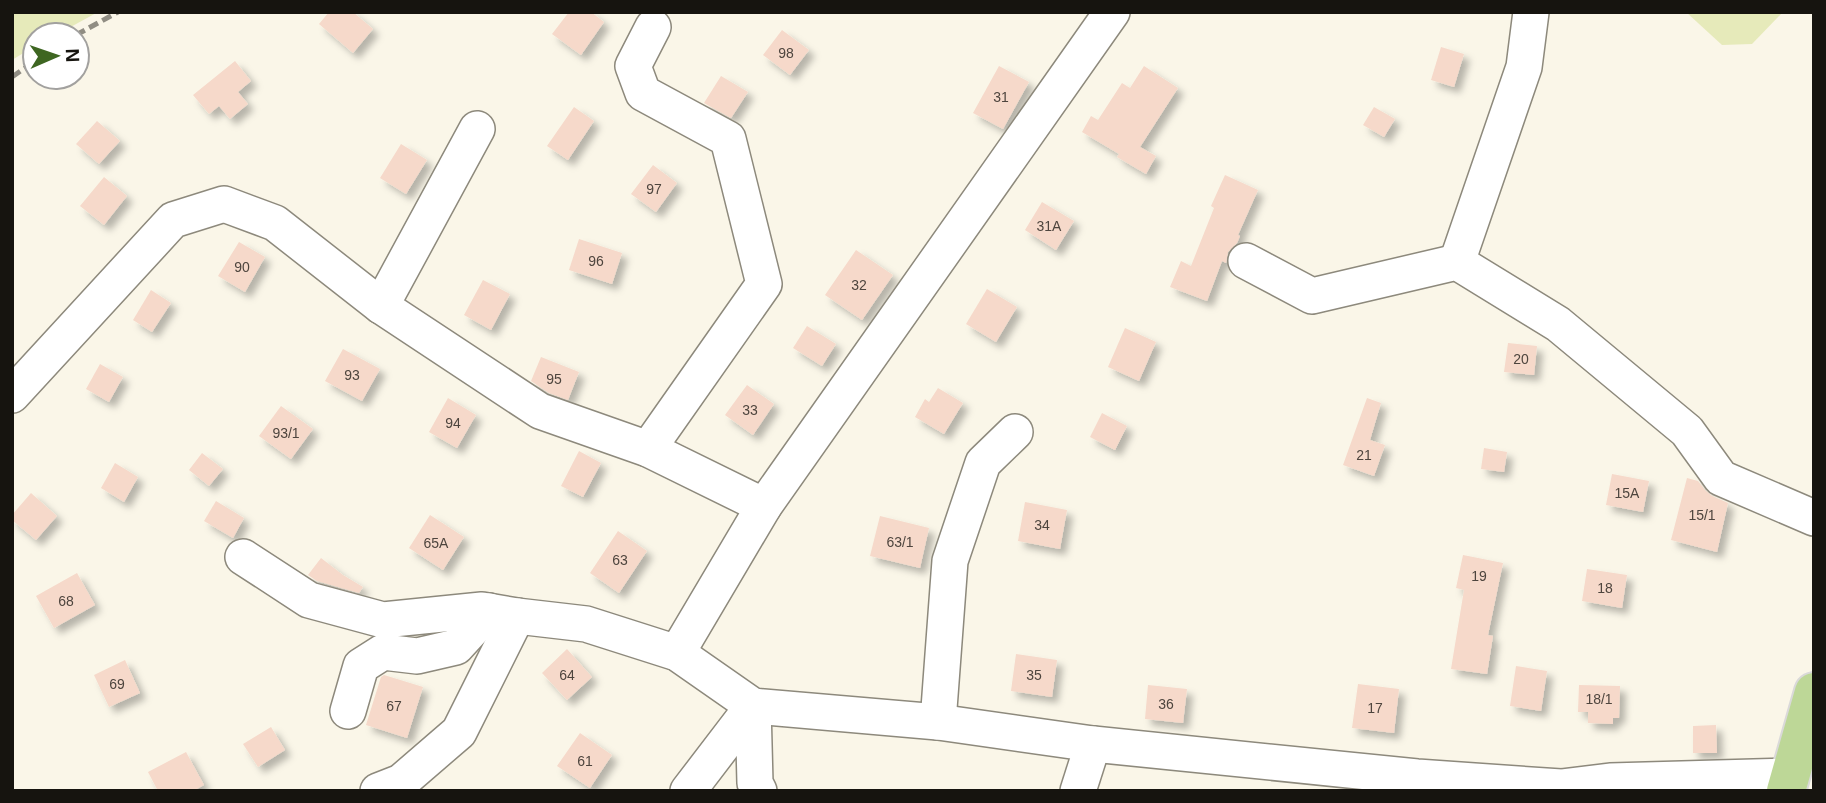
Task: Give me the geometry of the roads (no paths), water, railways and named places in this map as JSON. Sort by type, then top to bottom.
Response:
[{"type":"main road","points":[[1797,768],[1814,692]]},
{"type":"street","points":[[677,653],[764,506],[1112,12]]},
{"type":"street","points":[[1457,262],[1524,67],[1531,12]]},
{"type":"street","points":[[648,449],[764,284],[728,139],[643,93],[633,66],[653,27]]},
{"type":"street","points":[[382,306],[477,129]]},
{"type":"street","points":[[12,394],[173,220],[225,204],[275,223],[382,306],[540,411],[648,449],[764,506]]},
{"type":"street","points":[[1246,261],[1312,296],[1457,262],[1558,324],[1687,431],[1721,478],[1814,518]]},
{"type":"street","points":[[938,722],[950,561],[983,463],[1015,432]]},
{"type":"street","points":[[243,557],[309,600],[383,620],[482,610],[586,624],[677,653],[753,706],[938,722],[1093,744],[1417,777],[1561,787],[1606,786],[1797,768]]},
{"type":"street","points":[[348,710],[361,666],[383,652],[417,656],[456,648],[503,614]]},
{"type":"street","points":[[378,791],[401,782],[459,732],[503,614]]},
{"type":"street","points":[[688,791],[753,706]]},
{"type":"street","points":[[753,706],[755,783],[759,791]]},
{"type":"street","points":[[1078,791],[1093,744]]},
{"type":"railway","points":[[91,27],[118,12]]},
{"type":"railway","points":[[12,77],[21,71]]}]
